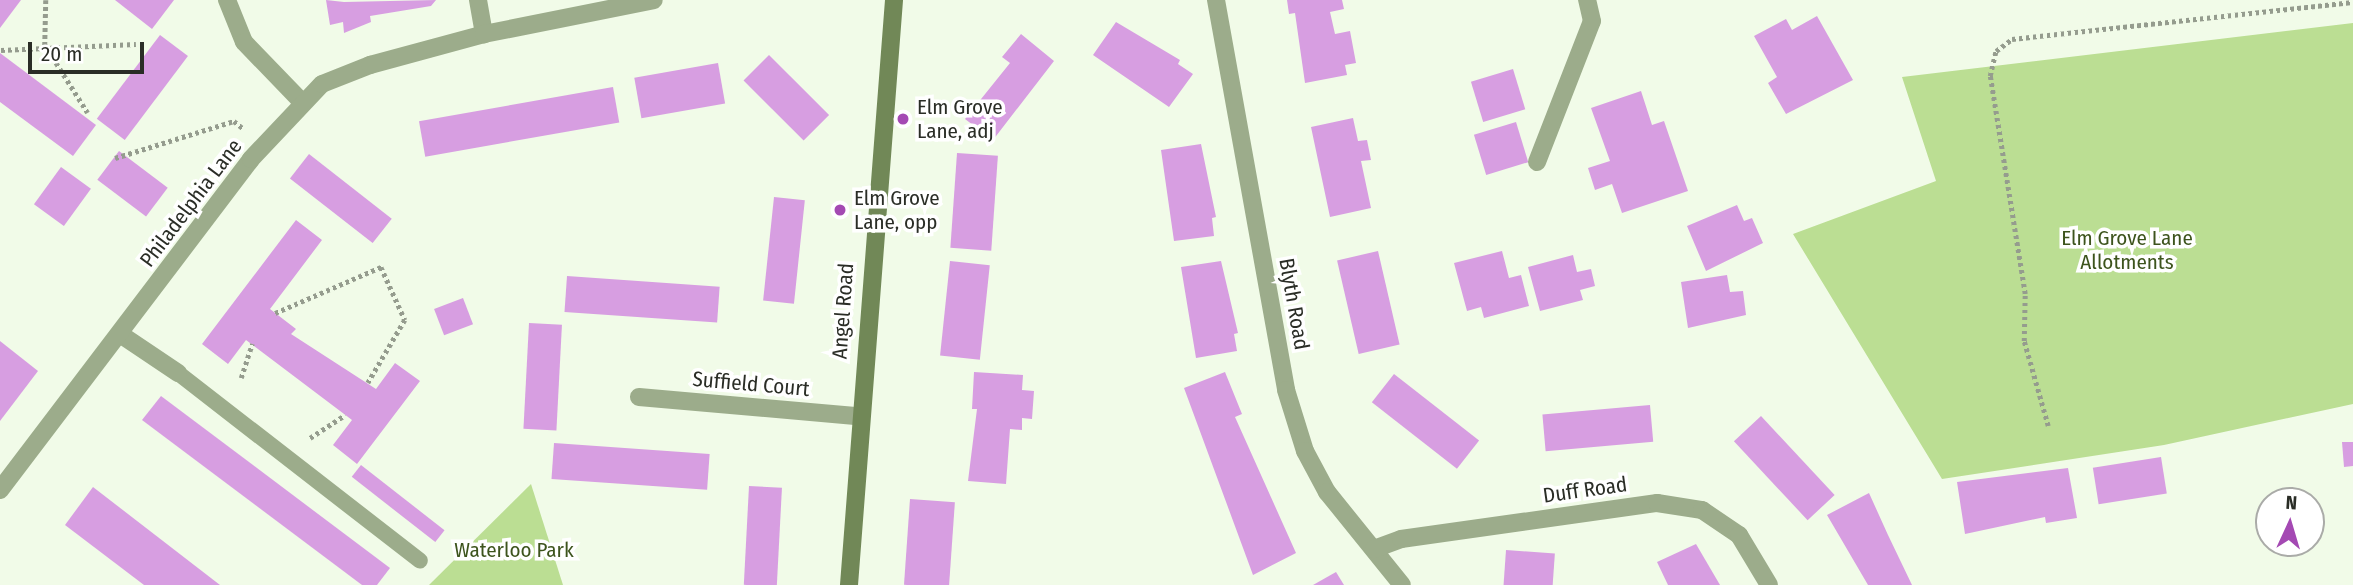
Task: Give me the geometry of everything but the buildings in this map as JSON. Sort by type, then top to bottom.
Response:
[{"type":"street","points":[[228,0],[244,42],[302,102]]},
{"type":"street","points":[[478,0],[484,34]]},
{"type":"street","name":"Angel Road","points":[[849,585],[858,416],[894,0]]},
{"type":"street","name":"Blyth Road","points":[[1216,0],[1286,390],[1305,451],[1327,492],[1402,585]]},
{"type":"street","points":[[1537,162],[1591,21],[1587,0]]},
{"type":"street","name":"Philadelphia Lane","points":[[0,490],[264,144],[302,102],[322,85],[370,65],[484,34],[641,1]]},
{"type":"street","points":[[120,334],[178,373]]},
{"type":"street","name":"Suffield Court","points":[[639,397],[858,416]]},
{"type":"street","name":"Duff Road","points":[[1374,549],[1401,539],[1657,503],[1702,509],[1739,535],[1769,585]]},
{"type":"lane","points":[[178,373],[420,561]]},
{"type":"path","points":[[46,0],[46,45],[88,113]]},
{"type":"path","points":[[2048,426],[2024,341],[2025,294],[1990,76],[1996,51],[2012,39],[2353,2]]},
{"type":"path","points":[[1,50],[46,45],[136,44]]},
{"type":"path","points":[[116,158],[234,121],[264,144]]},
{"type":"path","points":[[275,313],[381,267],[405,320],[368,383]]},
{"type":"path","points":[[241,378],[252,344]]},
{"type":"path","points":[[310,438],[345,415]]},
{"type":"green space","name":"Elm Grove Lane Allotments","points":[[2353,23],[2353,404],[2164,445],[1942,479],[1793,234],[1936,181],[1902,77]]},
{"type":"green space","name":"Waterloo Park","points":[[531,484],[563,585],[429,585]]},
{"type":"place","name":"Elm Grove Lane, adj","points":[[903,119]]},
{"type":"place","name":"Elm Grove Lane, opp","points":[[840,210]]}]
